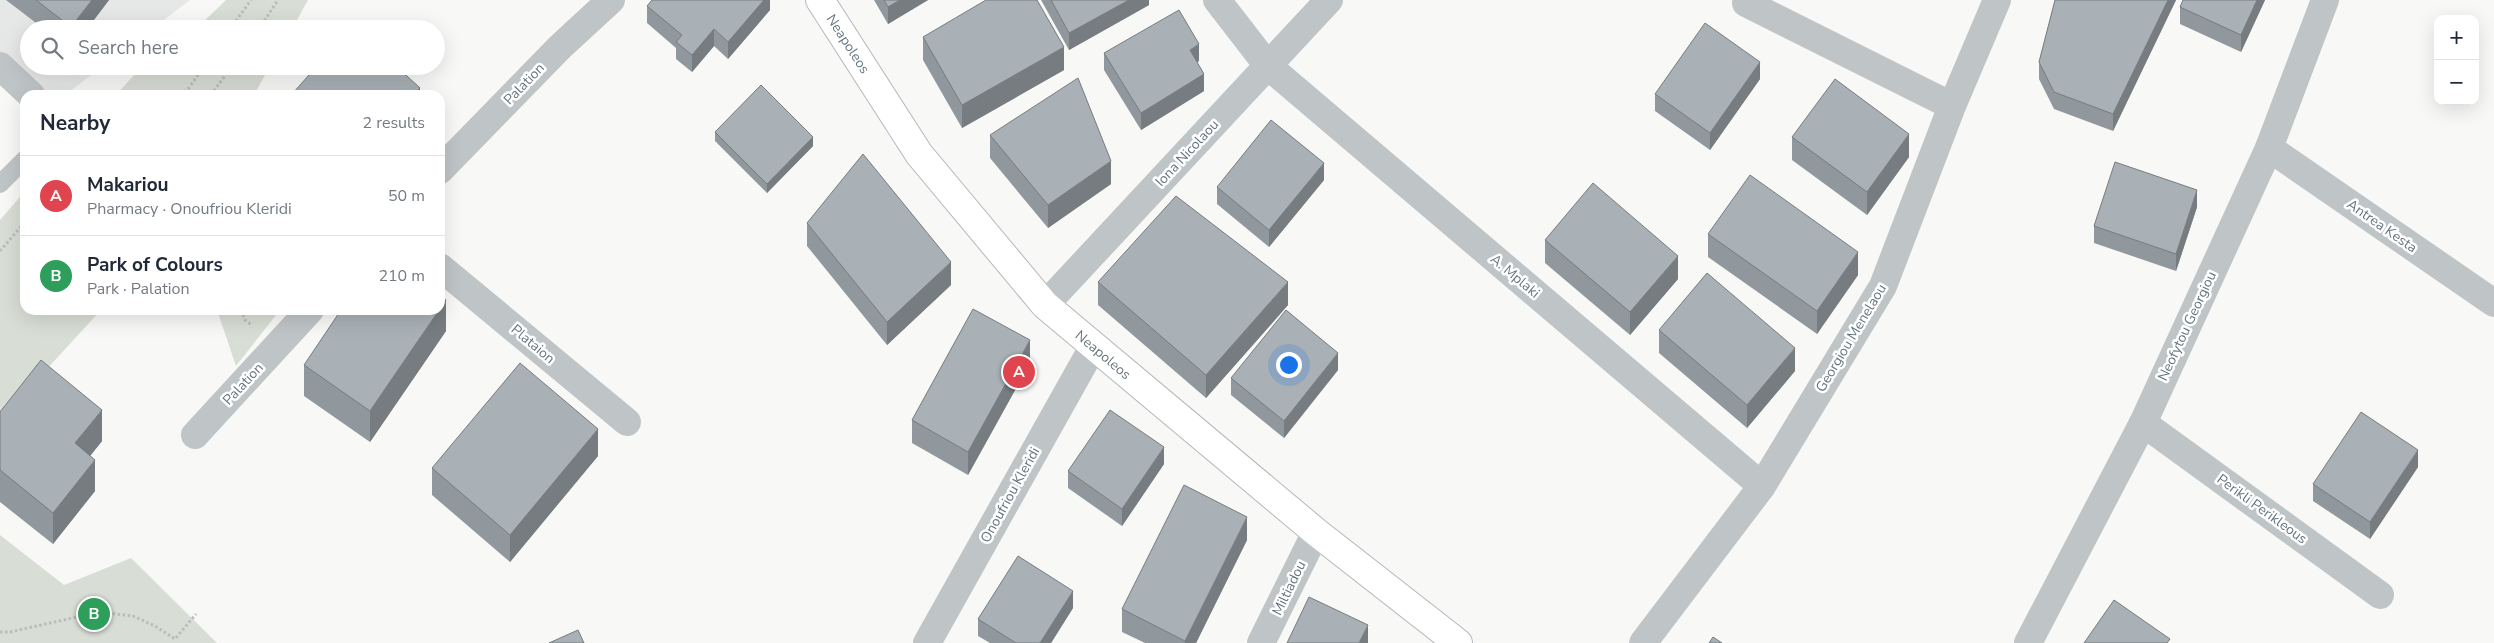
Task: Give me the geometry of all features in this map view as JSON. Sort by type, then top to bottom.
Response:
[{"type":"main road","name":"Neapoleos","points":[[820,0],[918,154],[1045,305],[1316,532],[1458,643]]},
{"type":"street","name":"Palation","points":[[445,165],[560,47],[611,0]]},
{"type":"street","name":"A. Mplaki","points":[[1217,0],[1268,66],[1762,486]]},
{"type":"street","name":"Iona Nicolaou","points":[[1045,305],[1329,0]]},
{"type":"street","name":"Georgiou Menelaou","points":[[1643,643],[1762,486],[1883,286],[1952,106],[1998,0]]},
{"type":"street","name":"Neofytou Georgiou","points":[[2028,643],[2143,423],[2269,148],[2326,0]]},
{"type":"street","points":[[1746,3],[1952,106]]},
{"type":"street","points":[[0,66],[26,90]]},
{"type":"street","name":"Antrea Kesta","points":[[2269,148],[2494,303]]},
{"type":"street","name":"Plataion","points":[[445,271],[627,422]]},
{"type":"street","name":"Palation","points":[[195,435],[305,315]]},
{"type":"street","name":"Onoufriou Kleridi","points":[[927,643],[1093,347]]},
{"type":"street","name":"Perikli Perikleous","points":[[2143,423],[2380,595]]},
{"type":"street","name":"Miltiadou","points":[[1261,643],[1316,532]]},
{"type":"lane","points":[[0,184],[20,164]]},
{"type":"path","points":[[237,20],[251,0]]},
{"type":"path","points":[[265,20],[278,0]]},
{"type":"path","points":[[187,90],[198,75]]},
{"type":"path","points":[[215,90],[225,75]]},
{"type":"path","points":[[0,251],[20,228]]},
{"type":"path","points":[[0,632],[10,632],[100,612],[133,616],[155,626],[174,639],[196,614]]},
{"type":"shaded area","points":[[0,0],[190,0],[164,20],[20,20],[20,75],[91,75],[72,90],[26,90],[0,66]]},
{"type":"shaded area","points":[[226,0],[308,0],[297,20],[205,20]]},
{"type":"shaded area","points":[[134,75],[265,75],[257,90],[121,90]]},
{"type":"shaded area","points":[[20,197],[20,315],[96,315],[0,420],[0,220]]},
{"type":"shaded area","points":[[219,315],[276,315],[236,366]]},
{"type":"shaded area","points":[[0,535],[64,585],[131,558],[217,643],[0,643]]},
{"type":"building","points":[[36,0],[92,0],[76,20],[62,20]]},
{"type":"building","points":[[652,0],[764,0],[728,42],[714,29],[692,55],[676,42],[682,35],[647,6]]},
{"type":"building","points":[[884,0],[900,0],[888,7]]},
{"type":"building","points":[[986,0],[1037,0],[1064,47],[962,105],[923,37]]},
{"type":"building","points":[[1051,0],[1129,0],[1069,33]]},
{"type":"building","points":[[2055,0],[2168,0],[2113,114],[2054,92],[2039,62]]},
{"type":"building","points":[[2183,0],[2257,0],[2241,35],[2180,7]]},
{"type":"building","points":[[1179,10],[1199,44],[1190,50],[1204,74],[1141,113],[1104,53]]},
{"type":"building","points":[[1705,23],[1760,62],[1710,133],[1655,94]]},
{"type":"building","points":[[309,75],[406,75],[420,88],[418,90],[296,90]]},
{"type":"building","points":[[1078,78],[1111,161],[1048,205],[990,135]]},
{"type":"building","points":[[1835,79],[1909,134],[1867,192],[1792,137]]},
{"type":"building","points":[[761,85],[813,137],[767,184],[715,132]]},
{"type":"building","points":[[1271,120],[1324,163],[1269,230],[1217,187]]},
{"type":"building","points":[[863,154],[951,262],[887,322],[807,223]]},
{"type":"building","points":[[2115,162],[2197,190],[2176,254],[2094,226]]},
{"type":"building","points":[[1750,175],[1858,252],[1817,311],[1708,234]]},
{"type":"building","points":[[1593,183],[1678,256],[1630,312],[1545,240]]},
{"type":"building","points":[[1176,196],[1288,282],[1206,375],[1098,282]]},
{"type":"building","points":[[1707,273],[1795,348],[1747,405],[1659,330]]},
{"type":"building","points":[[973,309],[1030,340],[968,452],[912,420]]},
{"type":"building","points":[[1286,310],[1338,353],[1284,421],[1231,378]]},
{"type":"building","points":[[338,315],[436,315],[370,411],[304,365]]},
{"type":"building","points":[[41,360],[102,410],[75,443],[95,460],[53,513],[0,470],[0,412]]},
{"type":"building","points":[[520,363],[598,429],[510,535],[432,468]]},
{"type":"building","points":[[1110,410],[1164,447],[1122,509],[1068,471]]},
{"type":"building","points":[[2361,412],[2418,450],[2370,522],[2313,484]]},
{"type":"building","points":[[1184,485],[1247,517],[1185,641],[1122,609]]},
{"type":"building","points":[[1018,556],[1073,591],[1040,643],[1016,643],[978,619]]},
{"type":"building","points":[[1309,597],[1368,625],[1359,643],[1287,643]]},
{"type":"building","points":[[2114,600],[2170,639],[2167,643],[2084,643]]},
{"type":"building","points":[[578,630],[584,643],[549,643]]},
{"type":"building","points":[[1713,637],[1722,643],[1709,643]]},
{"type":"place","name":"Makariou","points":[[1019,372]]},
{"type":"place","name":"Park of Colours","points":[[94,614]]}]
